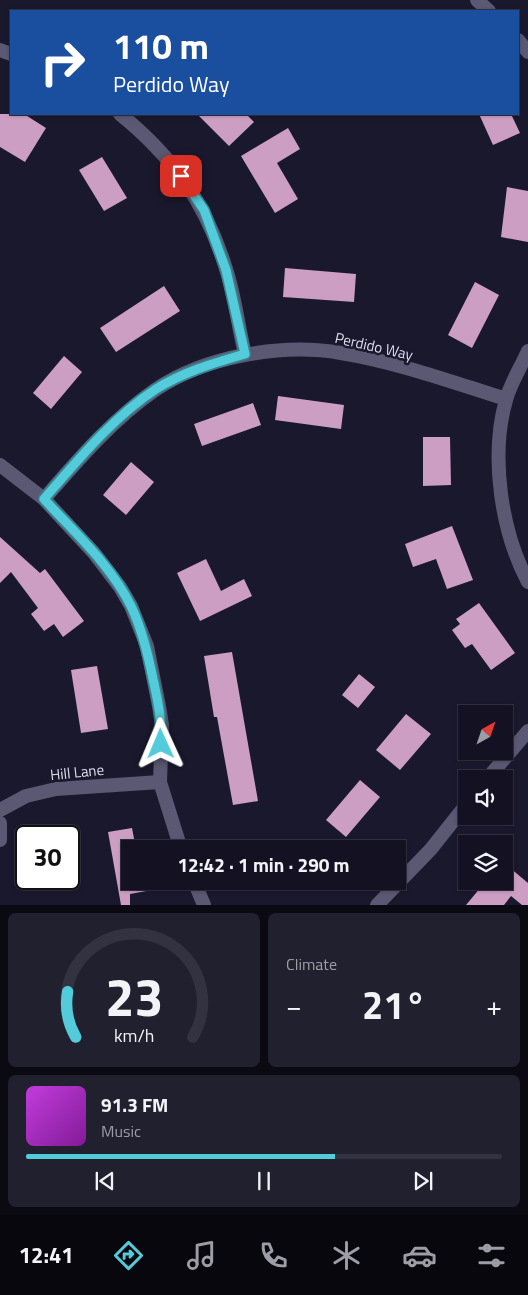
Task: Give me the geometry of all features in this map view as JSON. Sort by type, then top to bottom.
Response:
[{"type":"street","points":[[477,0],[488,10]]},
{"type":"street","points":[[519,41],[528,52]]},
{"type":"street","points":[[121,115],[154,144],[204,210],[226,270],[245,354]]},
{"type":"street","name":"Perdido Way","points":[[44,499],[96,440],[156,389],[204,366],[245,354],[302,350],[340,352],[380,361],[506,399]]},
{"type":"street","points":[[528,352],[506,399],[502,422],[499,464],[503,506],[520,567],[528,582]]},
{"type":"street","points":[[0,465],[44,499],[94,553],[120,587],[131,606],[147,646],[162,725],[160,782],[178,840]]},
{"type":"street","points":[[495,770],[528,730]]},
{"type":"street","name":"Hill Lane","points":[[0,810],[26,796],[56,789],[160,782]]},
{"type":"street","points":[[377,905],[431,850],[458,815]]},
{"type":"street","points":[[0,823],[0,840]]},
{"type":"street","points":[[198,890],[204,905]]},
{"type":"building","points":[[0,114],[26,115],[46,128],[25,162],[0,147]]},
{"type":"building","points":[[198,115],[247,115],[254,122],[229,146]]},
{"type":"building","points":[[479,115],[511,115],[520,133],[493,145]]},
{"type":"building","points":[[288,128],[300,149],[277,163],[298,199],[275,213],[241,156]]},
{"type":"building","points":[[102,157],[127,198],[104,211],[79,170]]},
{"type":"building","points":[[507,187],[528,191],[528,242],[501,237]]},
{"type":"building","points":[[285,268],[356,274],[354,302],[283,297]]},
{"type":"building","points":[[475,282],[499,295],[472,348],[448,335]]},
{"type":"building","points":[[164,286],[180,311],[116,352],[100,328]]},
{"type":"building","points":[[64,356],[82,372],[51,409],[33,393]]},
{"type":"building","points":[[278,396],[344,405],[341,429],[275,420]]},
{"type":"building","points":[[253,403],[261,425],[202,446],[194,424]]},
{"type":"building","points":[[423,437],[450,437],[451,485],[423,486]]},
{"type":"building","points":[[131,462],[154,482],[126,515],[103,495]]},
{"type":"building","points":[[452,526],[473,580],[447,589],[436,559],[413,567],[405,544]]},
{"type":"building","points":[[0,537],[40,573],[45,569],[84,621],[63,637],[54,624],[44,631],[31,614],[38,608],[11,572],[0,583]]},
{"type":"building","points":[[206,559],[221,591],[244,579],[252,596],[200,621],[177,573]]},
{"type":"building","points":[[479,603],[515,653],[491,670],[472,644],[465,648],[452,630],[460,624],[456,619]]},
{"type":"building","points":[[232,652],[258,801],[233,805],[217,717],[214,717],[204,656]]},
{"type":"building","points":[[97,666],[108,729],[81,733],[71,670]]},
{"type":"building","points":[[359,674],[375,687],[358,708],[342,695]]},
{"type":"building","points":[[406,714],[431,734],[400,770],[376,750]]},
{"type":"building","points":[[360,780],[380,797],[346,837],[326,820]]},
{"type":"building","points":[[132,828],[134,840],[121,840],[121,890],[152,890],[130,894],[130,905],[121,905],[108,832]]},
{"type":"building","points":[[513,870],[528,883],[528,905],[522,905],[511,896],[504,905],[466,905],[478,890],[513,890]]},
{"type":"route","points":[[161,744],[162,725],[147,646],[131,606],[120,587],[94,553],[44,499],[96,440],[156,389],[210,363],[245,354],[226,270],[204,210],[181,176]]}]
